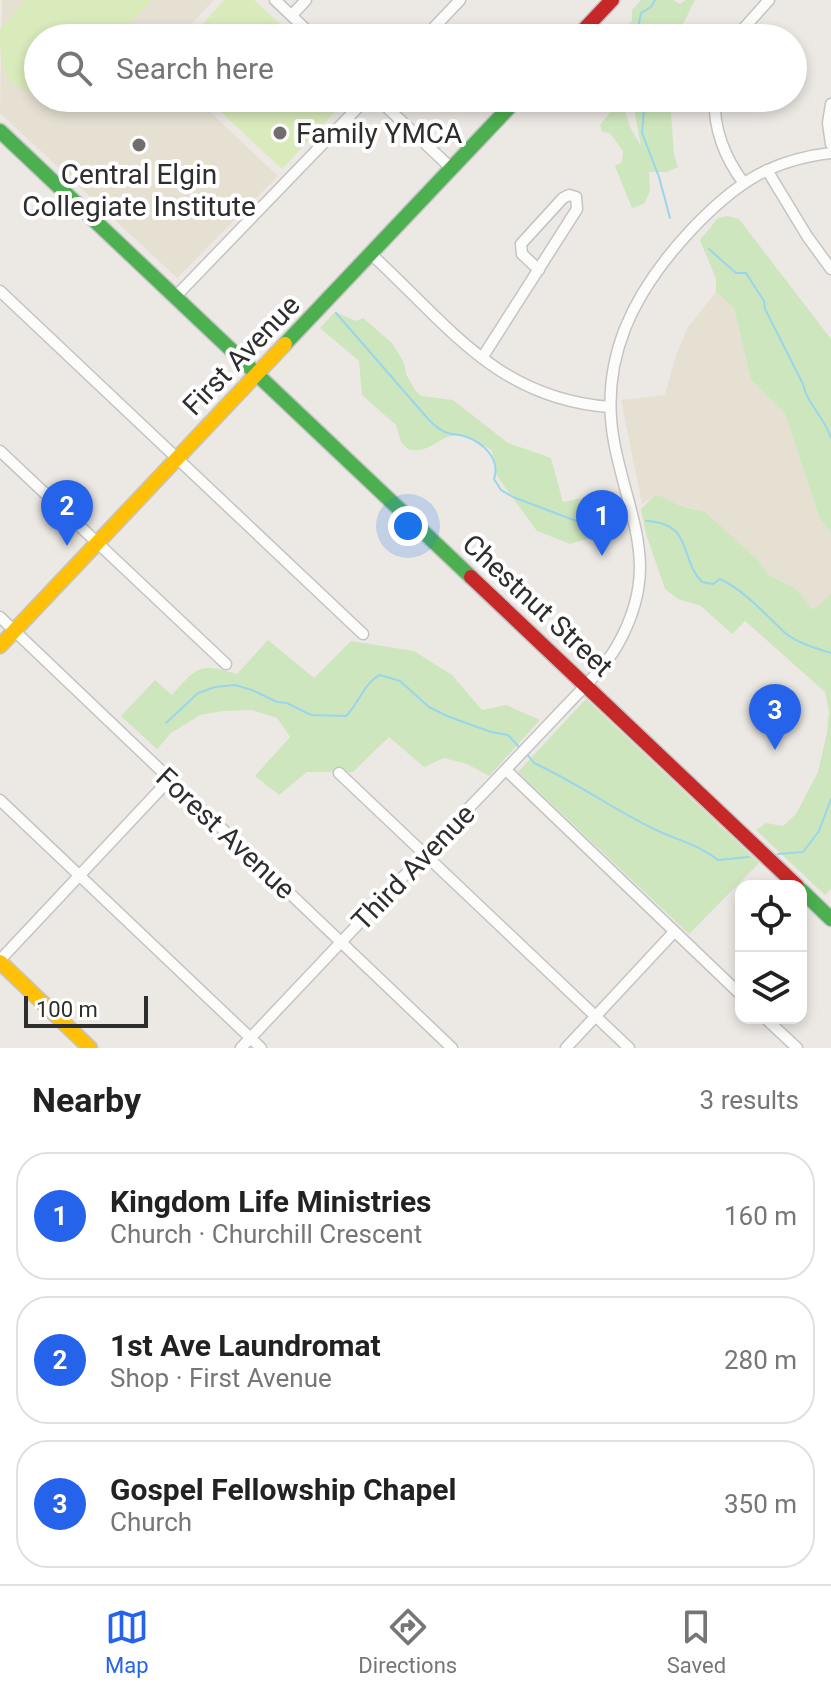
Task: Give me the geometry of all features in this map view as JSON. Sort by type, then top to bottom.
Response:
[{"type":"street","points":[[275,0],[301,24]]},
{"type":"street","points":[[292,15],[306,0]]},
{"type":"street","points":[[437,24],[460,0]]},
{"type":"street","points":[[589,24],[612,0]]},
{"type":"street","points":[[748,24],[769,0]]},
{"type":"street","points":[[831,104],[828,123],[831,144]]},
{"type":"street","points":[[176,296],[353,112]]},
{"type":"street","points":[[392,112],[451,168]]},
{"type":"street","name":"First Avenue","points":[[0,646],[505,112]]},
{"type":"street","points":[[716,112],[721,142],[743,182]]},
{"type":"street","name":"Chestnut Street","points":[[0,131],[791,880]]},
{"type":"street","name":"Third Avenue","points":[[241,1048],[607,662],[632,612],[639,582],[639,539],[615,447],[610,407],[618,345],[642,291],[674,249],[721,199],[743,182],[787,161],[831,153]]},
{"type":"street","points":[[767,170],[831,269]]},
{"type":"street","points":[[482,358],[539,270],[577,209],[576,197],[569,195],[563,198],[521,244],[522,254],[539,270]]},
{"type":"street","points":[[372,255],[498,371],[540,394],[587,406],[610,407]]},
{"type":"street","points":[[0,291],[363,634]]},
{"type":"street","points":[[0,451],[226,664]]},
{"type":"street","name":"Forest Avenue","points":[[0,617],[452,1048]]},
{"type":"street","points":[[506,770],[735,989]]},
{"type":"street","points":[[339,773],[629,1048]]},
{"type":"street","points":[[90,1048],[0,961],[170,779]]},
{"type":"street","points":[[0,800],[261,1048]]},
{"type":"street","points":[[807,896],[831,919]]},
{"type":"street","points":[[566,1048],[674,932]]},
{"type":"street","points":[[771,1024],[797,1048]]},
{"type":"shaded area","name":"Central Elgin Collegiate Institute","points":[[2,0],[214,0],[191,24],[24,24],[24,112],[210,112],[278,176],[177,278],[0,113]]},
{"type":"shaded area","points":[[716,292],[734,308],[751,380],[785,412],[820,519],[831,532],[831,594],[813,611],[795,588],[769,575],[759,561],[696,509],[678,505],[661,496],[654,496],[642,504],[621,400],[665,395],[688,327]]},
{"type":"green space","points":[[25,0],[151,0],[128,24],[24,24],[24,90],[9,79],[5,71],[0,29]]},
{"type":"green space","points":[[224,0],[254,0],[280,24],[203,24]]},
{"type":"green space","points":[[641,0],[673,0],[680,4],[695,0],[683,24],[628,24],[632,21],[632,10]]},
{"type":"green space","name":"Family YMCA","points":[[221,112],[335,112],[282,169]]},
{"type":"green space","points":[[610,112],[625,112],[641,146],[635,112],[671,112],[674,155],[678,167],[667,172],[649,172],[650,191],[644,204],[632,208],[615,166],[622,162],[623,151],[610,133],[602,132],[600,125]]},
{"type":"green space","points":[[728,216],[739,219],[831,339],[831,532],[820,519],[785,413],[751,380],[734,308],[716,292],[716,279],[700,240],[718,218]]},
{"type":"green space","points":[[335,312],[356,321],[363,318],[392,343],[404,363],[406,374],[421,396],[453,400],[508,443],[551,458],[563,502],[614,492],[623,528],[570,544],[537,531],[497,476],[492,450],[461,435],[444,438],[422,449],[408,449],[401,442],[396,425],[362,395],[359,361],[320,328]]},
{"type":"green space","points":[[654,496],[705,512],[759,561],[769,575],[795,588],[813,610],[831,594],[831,889],[825,895],[756,830],[766,823],[783,826],[796,814],[818,772],[829,711],[825,692],[745,621],[732,634],[701,606],[678,599],[665,589],[641,509]]},
{"type":"green space","points":[[268,640],[314,678],[351,641],[414,651],[452,675],[482,710],[506,705],[540,720],[489,776],[467,764],[444,758],[424,767],[389,737],[353,772],[307,772],[279,795],[255,776],[290,737],[277,718],[252,710],[200,715],[171,733],[157,749],[121,716],[155,680],[172,695],[200,670],[207,668],[237,674]]},
{"type":"green space","points":[[586,699],[759,863],[742,880],[735,880],[735,887],[689,934],[518,772]]},
{"type":"waterway","points":[[639,24],[641,13],[651,7],[655,0]]},
{"type":"waterway","points":[[644,112],[642,133],[670,218]]},
{"type":"waterway","points":[[709,249],[736,273],[746,273],[764,301],[808,398],[831,438]]},
{"type":"waterway","points":[[336,313],[429,420],[441,430],[471,439],[489,452],[495,465],[494,479],[501,490],[579,522],[598,518],[628,520]]},
{"type":"waterway","points":[[646,521],[661,523],[679,535],[690,563],[702,582],[713,584],[720,579],[746,596],[789,636],[831,653]]},
{"type":"waterway","points":[[166,723],[198,693],[235,685],[311,715],[346,716],[370,683],[380,675],[400,681],[429,707],[447,716],[508,735],[521,749]]},
{"type":"waterway","points":[[526,753],[534,763],[640,822],[718,860],[749,857]]},
{"type":"waterway","points":[[778,854],[803,852],[819,831],[831,799]]},
{"type":"traffic: fast","points":[[285,344],[505,112]]},
{"type":"traffic: fast","points":[[0,131],[471,577]]},
{"type":"traffic: fast","points":[[807,896],[831,919]]},
{"type":"traffic: slow","points":[[0,646],[285,344]]},
{"type":"traffic: slow","points":[[0,962],[90,1048]]},
{"type":"traffic: jam","points":[[589,24],[612,0]]},
{"type":"traffic: jam","points":[[471,577],[791,880]]},
{"type":"place","name":"Family YMCA","points":[[280,133]]},
{"type":"place","name":"Central Elgin Collegiate Institute","points":[[139,145]]},
{"type":"place","name":"1st Ave Laundromat","points":[[67,546]]},
{"type":"place","name":"Kingdom Life Ministries","points":[[602,556]]},
{"type":"place","name":"Gospel Fellowship Chapel","points":[[775,750]]}]
